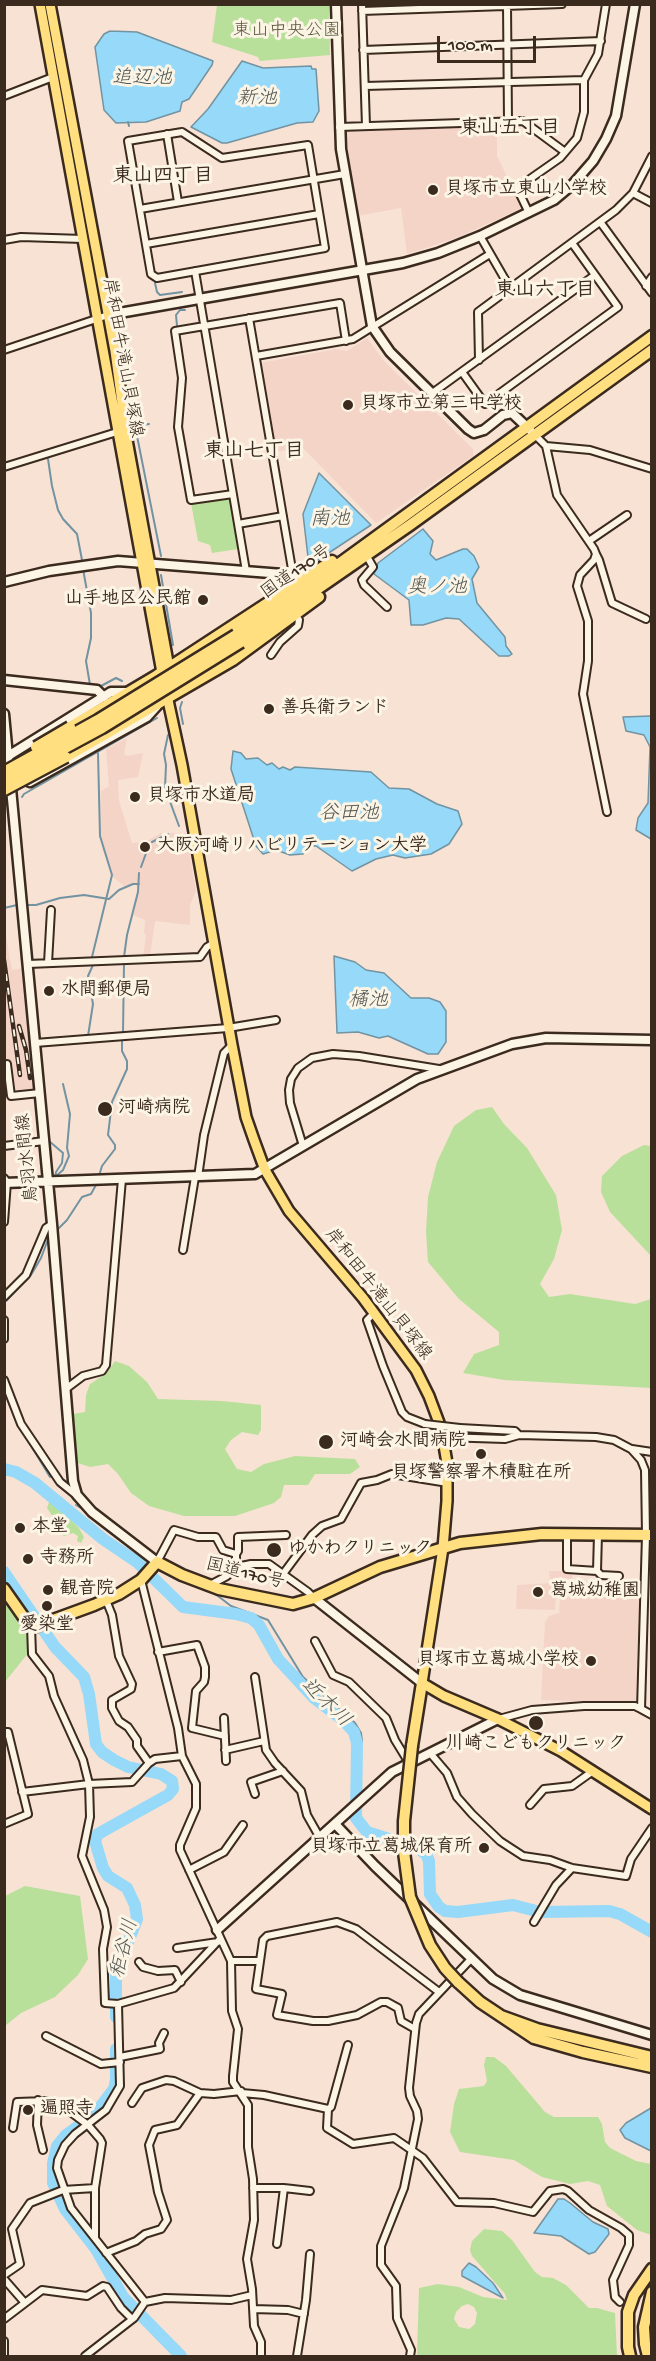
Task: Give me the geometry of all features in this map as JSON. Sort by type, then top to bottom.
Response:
[{"type":"highway","name":"国道170号","points":[[4,772],[238,638],[651,336]]},
{"type":"highway","name":"国道170号","points":[[4,782],[111,722],[410,525],[651,350]]},
{"type":"highway","points":[[8,791],[233,660],[369,560],[410,525]]},
{"type":"highway","points":[[6,760],[70,727],[166,670],[346,552],[357,551]]},
{"type":"highway","name":"国道170号","points":[[155,1564],[210,1586],[287,1604],[314,1599],[380,1567],[460,1543],[528,1535],[649,1535]]},
{"type":"highway","points":[[4,1589],[32,1626],[49,1622],[106,1600],[142,1579],[155,1564]]},
{"type":"highway","points":[[422,1683],[404,1821],[404,1852],[410,1897],[430,1945],[458,1982],[480,2002],[534,2038],[583,2052],[651,2067]]},
{"type":"highway","points":[[501,2016],[547,2032],[651,2057]]},
{"type":"highway","points":[[625,2356],[627,2325],[634,2295],[651,2269]]},
{"type":"highway","points":[[648,2356],[644,2327],[651,2292]]},
{"type":"highway","points":[[651,2301],[651,2331]]},
{"type":"highway","points":[[627,2325],[630,2356]]},
{"type":"main road","name":"岸和田牛滝山貝塚線","points":[[42,5],[117,432],[146,562],[228,1028],[246,1117],[265,1170],[297,1221],[400,1346],[423,1382],[443,1437],[448,1483],[443,1548],[422,1683]]},
{"type":"main road","name":"岸和田牛滝山貝塚線","points":[[42,5],[108,315],[146,562]]},
{"type":"main road","points":[[422,1683],[444,1696],[498,1719],[561,1751],[651,1809]]},
{"type":"street","points":[[336,4],[339,127],[372,326],[390,352],[461,424],[474,433],[484,430],[504,415],[512,413],[546,446],[556,495],[600,560],[612,603],[646,619]]},
{"type":"street","points":[[366,126],[362,8],[562,4]]},
{"type":"street","points":[[529,213],[517,188],[545,171],[576,138],[584,112],[584,80],[598,54],[606,4]]},
{"type":"street","points":[[4,350],[108,315],[403,263],[438,253],[480,236],[554,200],[573,184],[593,161],[616,116],[634,4]]},
{"type":"street","points":[[507,5],[508,122]]},
{"type":"street","points":[[363,50],[601,41]]},
{"type":"street","points":[[4,96],[53,76]]},
{"type":"street","points":[[365,86],[584,80]]},
{"type":"street","points":[[339,127],[523,121],[565,152]]},
{"type":"street","points":[[182,132],[222,159],[308,145],[325,248],[157,278],[151,274],[128,141],[167,134],[182,132]]},
{"type":"street","points":[[167,134],[178,202]]},
{"type":"street","points":[[479,360],[478,312],[601,223],[633,193],[651,156]]},
{"type":"street","points":[[140,209],[345,174]]},
{"type":"street","points":[[633,193],[651,203]]},
{"type":"street","points":[[146,244],[319,214]]},
{"type":"street","points":[[601,223],[651,293]]},
{"type":"street","points":[[480,236],[510,288]]},
{"type":"street","points":[[4,240],[21,237],[83,239]]},
{"type":"street","points":[[462,372],[485,404],[618,307],[572,243]]},
{"type":"street","points":[[256,356],[353,339],[490,254]]},
{"type":"street","points":[[195,272],[246,571]]},
{"type":"street","points":[[431,394],[595,274]]},
{"type":"street","points":[[646,286],[651,278]]},
{"type":"street","points":[[233,494],[191,500],[178,427],[182,378],[175,331],[340,303],[346,341]]},
{"type":"street","points":[[249,318],[293,574]]},
{"type":"street","points":[[600,387],[612,384],[651,357]]},
{"type":"street","points":[[4,467],[117,432]]},
{"type":"street","points":[[546,446],[590,450],[651,469]]},
{"type":"street","points":[[589,541],[627,515]]},
{"type":"street","points":[[238,524],[283,516]]},
{"type":"street","points":[[596,554],[594,560],[580,575],[576,586],[588,621],[588,661],[583,694],[607,812]]},
{"type":"street","points":[[369,560],[374,567],[362,580],[364,585],[387,608]]},
{"type":"street","points":[[4,582],[91,564],[146,562],[308,576]]},
{"type":"street","points":[[271,655],[280,642],[298,626],[299,620],[295,614]]},
{"type":"street","points":[[4,680],[97,690],[104,697]]},
{"type":"street","points":[[6,760],[104,697],[117,691],[129,692]]},
{"type":"street","points":[[8,791],[129,728],[147,717],[157,706]]},
{"type":"street","name":"鳥羽水間線","points":[[4,714],[8,791],[28,964],[67,1388],[73,1481],[77,1495]]},
{"type":"street","points":[[48,963],[51,910]]},
{"type":"street","points":[[28,964],[200,957],[207,947],[214,943]]},
{"type":"street","points":[[35,1043],[228,1028],[276,1020]]},
{"type":"street","points":[[4,1222],[6,1181],[255,1174],[417,1079],[529,1040],[651,1040]]},
{"type":"street","points":[[183,1250],[204,1135],[224,1053],[232,1045]]},
{"type":"street","points":[[303,1146],[290,1103],[289,1090],[291,1079],[298,1068],[312,1058],[333,1054],[359,1056],[445,1070]]},
{"type":"street","points":[[4,1065],[7,1064],[11,1096],[40,1094]]},
{"type":"street","points":[[4,1146],[44,1141]]},
{"type":"street","points":[[67,1388],[83,1376],[102,1371],[106,1365],[122,1179]]},
{"type":"street","points":[[4,1297],[26,1275],[46,1228],[52,1224]]},
{"type":"street","points":[[374,1313],[367,1320],[402,1412],[418,1423],[515,1431],[519,1435]]},
{"type":"street","points":[[4,1320],[4,1339]]},
{"type":"street","points":[[4,1380],[21,1424],[60,1482],[77,1495],[105,1524],[155,1564],[174,1530],[198,1537],[216,1537],[223,1550],[236,1554]]},
{"type":"street","points":[[443,1437],[505,1438],[519,1435],[596,1437],[614,1440],[631,1449],[651,1452]]},
{"type":"street","points":[[631,1449],[641,1460],[645,1470],[649,1535],[641,1709]]},
{"type":"street","points":[[283,1574],[312,1535],[322,1526],[341,1519],[361,1483],[392,1474],[448,1483]]},
{"type":"street","points":[[567,1534],[567,1569],[597,1571],[601,1575],[619,1576]]},
{"type":"street","points":[[597,1571],[598,1534]]},
{"type":"street","points":[[236,1567],[238,1537],[286,1535]]},
{"type":"street","points":[[210,1586],[227,1576],[236,1567],[269,1564],[308,1592],[422,1683]]},
{"type":"street","points":[[142,1579],[178,1728],[182,1756],[196,1784],[196,1808],[180,1850],[217,1930],[219,1940],[231,1961],[232,2011],[238,2029],[233,2082],[242,2092],[248,2105],[248,2147],[254,2220],[247,2259],[254,2326],[261,2342],[261,2356]]},
{"type":"street","points":[[106,1600],[112,1615],[119,1656],[132,1684],[131,1689],[112,1700],[112,1708],[119,1721],[128,1727],[137,1740],[137,1746],[149,1763]]},
{"type":"street","points":[[32,1626],[32,1654],[49,1676],[54,1696],[83,1760],[89,1784],[90,1817],[82,1856],[104,1910],[107,1927],[103,1949],[105,2003],[118,2004],[174,1989],[219,1940]]},
{"type":"street","points":[[643,1640],[651,1640]]},
{"type":"street","points":[[315,1641],[333,1675],[349,1682],[386,1718],[395,1740],[410,1764]]},
{"type":"street","points":[[158,1652],[197,1646],[205,1667],[205,1677],[204,1682],[196,1691],[192,1728],[225,1736]]},
{"type":"street","points":[[642,1663],[651,1664]]},
{"type":"street","points":[[255,1677],[266,1750],[301,1791],[307,1815],[320,1838]]},
{"type":"street","points":[[217,1930],[392,1772],[498,1719],[532,1710],[584,1706],[635,1706],[651,1716]]},
{"type":"street","points":[[224,1718],[226,1761]]},
{"type":"street","points":[[4,1732],[8,1732],[28,1815],[4,1824]]},
{"type":"street","points":[[225,1750],[264,1741]]},
{"type":"street","points":[[430,1753],[447,1773],[457,1797],[472,1814],[500,1841],[523,1856],[550,1860],[572,1868],[626,1876],[631,1859],[651,1828]]},
{"type":"street","points":[[22,1792],[89,1784],[132,1782],[155,1759],[182,1756]]},
{"type":"street","points":[[255,1794],[251,1782],[283,1771]]},
{"type":"street","points":[[530,1805],[544,1789],[572,1786],[593,1771]]},
{"type":"street","points":[[189,1870],[224,1852],[243,1824]]},
{"type":"street","points":[[336,1824],[493,1979],[520,1995],[651,2035]]},
{"type":"street","points":[[534,1922],[556,1885],[572,1868]]},
{"type":"street","points":[[415,2029],[401,2021],[398,2008],[387,2002],[381,2002],[357,2015],[328,2021],[313,2021],[277,2014],[282,1994],[256,1989],[263,1940],[267,1936],[337,1922],[356,1929],[439,1992]]},
{"type":"street","points":[[177,1948],[219,1940]]},
{"type":"street","points":[[410,2356],[411,2350],[397,2318],[396,2286],[381,2265],[380,2251],[404,2188],[413,2150],[418,2119],[409,2088],[415,2029],[419,2014],[471,1959]]},
{"type":"street","points":[[231,1961],[261,1961]]},
{"type":"street","points":[[139,1962],[142,1967],[158,1971],[175,1970],[181,1982]]},
{"type":"street","points":[[118,2004],[120,2086],[116,2097],[106,2110],[69,2139],[60,2153],[57,2168],[71,2208],[145,2302]]},
{"type":"street","points":[[46,2036],[101,2064],[160,2049],[159,2043],[164,2033]]},
{"type":"street","points":[[348,2044],[331,2107],[328,2109],[327,2128],[353,2144],[394,2138],[423,2158],[457,2202],[494,2203],[533,2212],[550,2191],[563,2189],[589,2210],[626,2231],[629,2235],[629,2245],[614,2280],[615,2296],[620,2302]]},
{"type":"street","points":[[132,2103],[142,2088],[166,2080],[174,2081],[200,2093],[242,2092],[328,2109]]},
{"type":"street","points":[[106,2253],[161,2229],[167,2220],[158,2192],[149,2145],[155,2130],[177,2125],[200,2093]]},
{"type":"street","points":[[38,2100],[38,2125],[43,2150]]},
{"type":"street","points":[[13,2128],[17,2102],[38,2100],[62,2106],[87,2125],[102,2144],[95,2188],[95,2238]]},
{"type":"street","points":[[25,2304],[4,2277],[20,2264],[12,2229],[30,2203],[63,2190],[95,2188]]},
{"type":"street","points":[[253,2188],[310,2191]]},
{"type":"street","points":[[277,2244],[284,2188]]},
{"type":"street","points":[[297,2356],[310,2254]]},
{"type":"street","points":[[4,2319],[42,2290],[87,2296],[102,2286],[107,2287],[121,2308],[133,2318]]},
{"type":"street","points":[[84,2356],[133,2318],[145,2302],[165,2298],[220,2300],[252,2295]]},
{"type":"street","points":[[253,2309],[288,2310],[304,2314]]},
{"type":"street","points":[[4,2341],[4,2356]]},
{"type":"shaded area","name":"貝塚市立東山小学校","points":[[497,125],[497,156],[522,208],[459,237],[407,254],[401,208],[357,216],[345,131]]},
{"type":"shaded area","name":"貝塚市立第三中学校","points":[[367,338],[384,361],[473,449],[473,456],[376,523],[302,447],[276,452],[260,363],[336,349],[347,351]]},
{"type":"shaded area","name":"大阪河崎リハビリテーション大学","points":[[127,738],[124,754],[127,756],[143,753],[138,777],[118,780],[119,801],[132,843],[145,842],[161,833],[186,833],[196,891],[190,905],[190,925],[155,921],[150,956],[143,957],[146,935],[144,933],[145,920],[133,915],[138,888],[134,883],[125,887],[113,877],[103,851],[100,834],[101,791],[109,786],[106,749]]},
{"type":"shaded area","points":[[4,925],[12,970],[24,968],[36,1089],[13,1092],[5,1062]]},
{"type":"shaded area","name":"葛城幼稚園","points":[[549,1571],[573,1571],[571,1589],[563,1589],[556,1595],[555,1610],[516,1609],[517,1585],[550,1583]]},
{"type":"shaded area","name":"貝塚市立葛城小学校","points":[[565,1591],[641,1594],[637,1700],[634,1703],[541,1700],[545,1622],[549,1616],[559,1613],[560,1597]]},
{"type":"green space","name":"東山中央公園","points":[[217,5],[329,5],[330,55],[260,61],[258,57],[212,42]]},
{"type":"green space","points":[[228,498],[231,501],[238,549],[212,553],[210,545],[198,541],[191,503]]},
{"type":"green space","points":[[492,1107],[504,1124],[527,1148],[556,1195],[562,1230],[554,1259],[540,1284],[549,1297],[570,1294],[635,1304],[651,1299],[651,1388],[504,1380],[463,1373],[474,1354],[499,1345],[499,1332],[459,1299],[428,1262],[426,1232],[428,1197],[437,1162],[454,1126],[476,1110]]},
{"type":"green space","points":[[644,1145],[651,1146],[651,1256],[610,1212],[601,1192],[602,1176],[622,1156]]},
{"type":"green space","points":[[115,1361],[129,1366],[147,1382],[158,1399],[261,1405],[261,1430],[258,1435],[242,1432],[231,1440],[225,1449],[237,1469],[251,1472],[264,1464],[295,1456],[355,1459],[360,1467],[350,1474],[315,1474],[308,1485],[284,1485],[281,1497],[274,1503],[235,1516],[184,1516],[149,1506],[131,1493],[108,1464],[90,1467],[75,1462],[72,1414],[85,1412],[86,1395],[90,1384],[107,1373]]},
{"type":"green space","points":[[49,1502],[79,1528],[84,1537],[81,1543],[77,1541],[78,1536],[73,1533],[64,1536],[54,1530],[57,1523],[47,1508]]},
{"type":"green space","points":[[4,1597],[29,1630],[29,1652],[5,1682]]},
{"type":"green space","points":[[25,1886],[80,1896],[88,1959],[78,1975],[55,1997],[21,2013],[5,2026],[5,1896]]},
{"type":"green space","points":[[486,2057],[494,2057],[506,2066],[545,2112],[554,2117],[598,2117],[602,2124],[605,2142],[610,2148],[636,2161],[651,2164],[651,2235],[637,2230],[607,2206],[600,2185],[588,2181],[570,2184],[542,2177],[514,2160],[460,2152],[450,2132],[454,2104],[459,2089],[484,2086],[487,2081],[484,2065]]},
{"type":"green space","points":[[484,2229],[502,2231],[512,2240],[535,2272],[542,2277],[553,2278],[566,2285],[589,2308],[615,2313],[617,2356],[417,2356],[419,2288],[438,2284],[459,2287],[483,2297],[507,2300],[505,2294],[472,2256],[470,2250],[472,2241]],"holes":[[[468,2304],[474,2307],[477,2313],[475,2324],[469,2329],[459,2327],[454,2319],[456,2312]]]},
{"type":"water","name":"追辺池","points":[[110,31],[137,32],[213,61],[212,65],[189,99],[182,102],[180,111],[146,122],[116,123],[104,110],[95,47],[104,34]]},
{"type":"water","name":"新池","points":[[242,61],[263,68],[311,66],[312,69],[316,69],[319,111],[313,122],[297,123],[227,143],[222,143],[191,127],[208,109]]},
{"type":"water","name":"南池","points":[[319,473],[371,525],[309,566],[303,514]]},
{"type":"water","name":"奥ノ池","points":[[423,529],[433,541],[430,554],[436,560],[463,549],[467,549],[474,556],[479,567],[472,579],[477,603],[505,637],[506,646],[512,654],[499,656],[459,619],[446,618],[423,625],[411,625],[409,600],[374,574],[378,563]]},
{"type":"water","points":[[652,716],[651,839],[636,830],[638,818],[648,803],[650,747],[644,735],[626,731],[623,717]]},
{"type":"water","name":"谷田池","points":[[233,751],[241,753],[246,759],[258,758],[267,765],[272,763],[279,769],[283,767],[290,770],[295,767],[371,772],[389,788],[409,789],[437,804],[458,811],[462,824],[449,844],[431,854],[405,858],[393,855],[376,859],[352,871],[316,846],[309,846],[303,854],[290,855],[276,850],[263,854],[256,846],[231,769]]},
{"type":"water","name":"橘池","points":[[334,956],[355,962],[366,970],[384,973],[411,998],[429,998],[440,1002],[446,1011],[446,1042],[438,1054],[428,1054],[388,1036],[379,1038],[358,1032],[337,1033]]},
{"type":"water","points":[[651,2108],[651,2151],[625,2138],[620,2130],[626,2123]]},
{"type":"water","points":[[558,2199],[564,2199],[593,2222],[608,2229],[609,2234],[595,2252],[589,2254],[561,2236],[534,2233]]},
{"type":"water","points":[[469,2263],[493,2283],[503,2298],[462,2276],[462,2271]]},
{"type":"waterway","points":[[128,122],[129,126]]},
{"type":"waterway","points":[[132,147],[142,203]]},
{"type":"waterway","points":[[144,214],[148,238]]},
{"type":"waterway","points":[[155,283],[160,295],[182,292]]},
{"type":"waterway","points":[[177,326],[176,315],[180,310],[185,310]]},
{"type":"waterway","points":[[179,335],[182,354]]},
{"type":"waterway","points":[[149,424],[135,426],[161,556]]},
{"type":"waterway","points":[[4,471],[46,457],[48,459],[58,510],[77,534],[82,560]]},
{"type":"waterway","points":[[83,569],[91,613],[91,638],[86,661],[90,685],[101,686],[116,678],[122,681]]},
{"type":"waterway","points":[[161,575],[173,645]]},
{"type":"waterway","points":[[182,702],[180,708],[183,724]]},
{"type":"waterway","points":[[22,797],[157,718]]},
{"type":"waterway","points":[[168,735],[164,754],[165,788],[179,826]]},
{"type":"waterway","points":[[92,957],[112,875],[100,836],[98,753]]},
{"type":"waterway","points":[[152,842],[168,834]]},
{"type":"waterway","points":[[141,867],[148,848]]},
{"type":"waterway","points":[[124,957],[138,892],[139,873]]},
{"type":"waterway","points":[[28,905],[84,895],[109,899],[119,890],[139,884]]},
{"type":"waterway","points":[[4,908],[17,905]]},
{"type":"waterway","points":[[123,1033],[124,963]]},
{"type":"waterway","points":[[88,1036],[93,1004],[88,976],[93,965]]},
{"type":"waterway","points":[[99,1176],[102,1166],[115,1149],[108,1135],[112,1102],[127,1069],[127,1061],[122,1051],[122,1039]]},
{"type":"waterway","points":[[55,1177],[63,1170],[69,1156],[67,1148],[70,1114],[63,1084]]},
{"type":"waterway","points":[[49,1141],[63,1153],[62,1163],[55,1177]]},
{"type":"waterway","points":[[56,1231],[67,1220],[82,1197],[91,1194],[97,1183]]},
{"type":"waterway","points":[[6,1301],[31,1275],[41,1258],[50,1234]]},
{"type":"waterway","points":[[22,1431],[50,1477]]},
{"type":"waterway","name":"近木川","points":[[4,1469],[16,1472],[35,1483],[103,1539],[137,1562],[183,1607],[236,1614],[251,1618],[259,1625],[278,1659],[314,1698],[343,1720],[354,1732],[357,1743],[356,1818],[367,1832],[417,1848],[426,1854],[429,1861],[430,1894],[439,1907],[445,1911],[458,1912],[513,1905],[540,1912],[609,1911],[620,1914],[652,1932]]},
{"type":"waterway","points":[[76,1505],[84,1510]]},
{"type":"waterway","name":"秬谷川","points":[[4,1572],[55,1647],[84,1677],[89,1694],[96,1744],[102,1752],[128,1767],[161,1774],[172,1781],[173,1789],[168,1795],[98,1834],[95,1841],[103,1868],[108,1876],[127,1888],[135,1905],[137,1919],[116,1973],[116,2017]]},
{"type":"waterway","points":[[214,1593],[231,1606],[268,1620],[303,1677],[355,1723],[361,1733],[362,1741],[357,1743]]},
{"type":"waterway","name":"秬谷川","points":[[116,2049],[114,2089],[95,2114],[66,2135],[57,2146],[53,2163],[53,2183],[65,2209],[96,2249],[123,2297],[181,2356]]},
{"type":"railway","points":[[4,960],[20,1075]]},
{"type":"railway","points":[[19,1026],[26,1050],[30,1078]]},
{"type":"place","name":"貝塚市立東山小学校","points":[[433,190]]},
{"type":"place","name":"貝塚市立第三中学校","points":[[348,405]]},
{"type":"place","name":"山手地区公民館","points":[[203,600]]},
{"type":"place","name":"善兵衛ランド","points":[[269,709]]},
{"type":"place","name":"貝塚市水道局","points":[[135,797]]},
{"type":"place","name":"大阪河崎リハビリテーション大学","points":[[145,847]]},
{"type":"place","name":"水間郵便局","points":[[49,991]]},
{"type":"place","name":"河崎病院","points":[[105,1109]]},
{"type":"place","name":"河崎会水間病院","points":[[326,1442]]},
{"type":"place","name":"貝塚警察署木積駐在所","points":[[481,1454]]},
{"type":"place","name":"本堂","points":[[20,1528]]},
{"type":"place","name":"ゆかわクリニック","points":[[274,1550]]},
{"type":"place","name":"寺務所","points":[[28,1559]]},
{"type":"place","name":"観音院","points":[[48,1590]]},
{"type":"place","name":"葛城幼稚園","points":[[538,1592]]},
{"type":"place","name":"愛染堂","points":[[47,1606]]},
{"type":"place","name":"貝塚市立葛城小学校","points":[[591,1661]]},
{"type":"place","name":"川崎こどもクリニック","points":[[536,1723]]},
{"type":"place","name":"貝塚市立葛城保育所","points":[[484,1848]]},
{"type":"place","name":"遍照寺","points":[[28,2110]]},
{"type":"district","name":"東山五丁目","points":[[510,130]]},
{"type":"district","name":"東山四丁目","points":[[163,178]]},
{"type":"district","name":"東山六丁目","points":[[545,292]]},
{"type":"district","name":"東山七丁目","points":[[254,453]]}]
